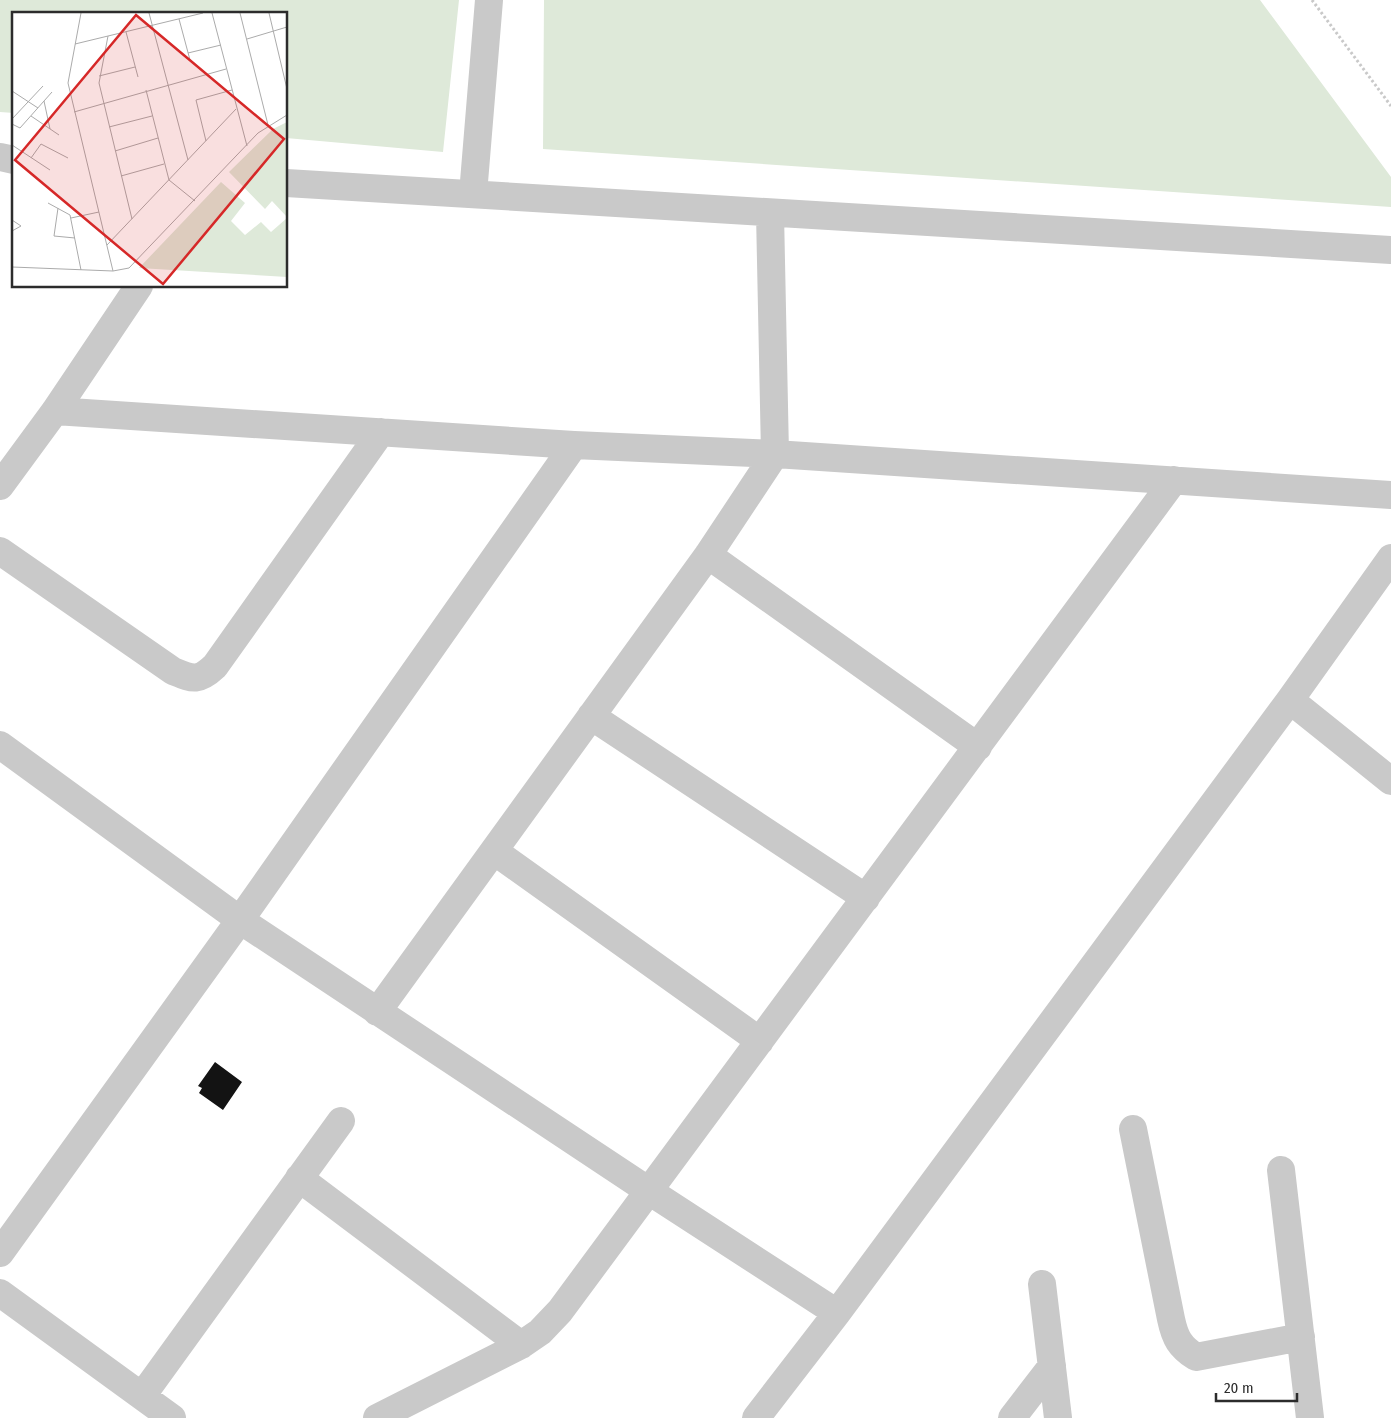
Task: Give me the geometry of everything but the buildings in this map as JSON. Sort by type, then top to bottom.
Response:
[{"type":"street","points":[[473,194],[489,0]]},
{"type":"street","points":[[288,183],[1391,250]]},
{"type":"street","points":[[377,1012],[708,555],[775,454],[770,213]]},
{"type":"street","points":[[0,486],[56,411],[138,288]]},
{"type":"street","points":[[56,411],[574,445],[775,454],[1391,494]]},
{"type":"street","points":[[0,551],[173,671],[193,679],[205,676],[216,666],[381,432]]},
{"type":"street","points":[[0,1254],[240,920],[574,445]]},
{"type":"street","points":[[377,1418],[521,1345],[540,1332],[560,1311],[1174,480]]},
{"type":"street","points":[[708,555],[978,747]]},
{"type":"street","points":[[756,1418],[837,1313],[1290,700],[1391,558]]},
{"type":"street","points":[[1290,700],[1391,781]]},
{"type":"street","points":[[591,716],[866,898]]},
{"type":"street","points":[[0,745],[240,920],[377,1012],[837,1313]]},
{"type":"street","points":[[494,851],[760,1041]]},
{"type":"street","points":[[142,1396],[341,1121]]},
{"type":"street","points":[[1133,1128],[1170,1319],[1175,1336],[1182,1348],[1196,1357],[1300,1337]]},
{"type":"street","points":[[1282,1170],[1310,1418]]},
{"type":"street","points":[[299,1178],[521,1345]]},
{"type":"street","points":[[1042,1284],[1058,1418]]},
{"type":"street","points":[[0,1293],[172,1418]]},
{"type":"street","points":[[1012,1418],[1052,1366]]},
{"type":"path","points":[[1312,0],[1391,106]]},
{"type":"green space","points":[[0,0],[459,0],[443,152],[288,138],[288,12],[12,12],[12,113],[0,112]]},
{"type":"green space","points":[[544,0],[1260,0],[1391,177],[1391,207],[543,149]]}]
